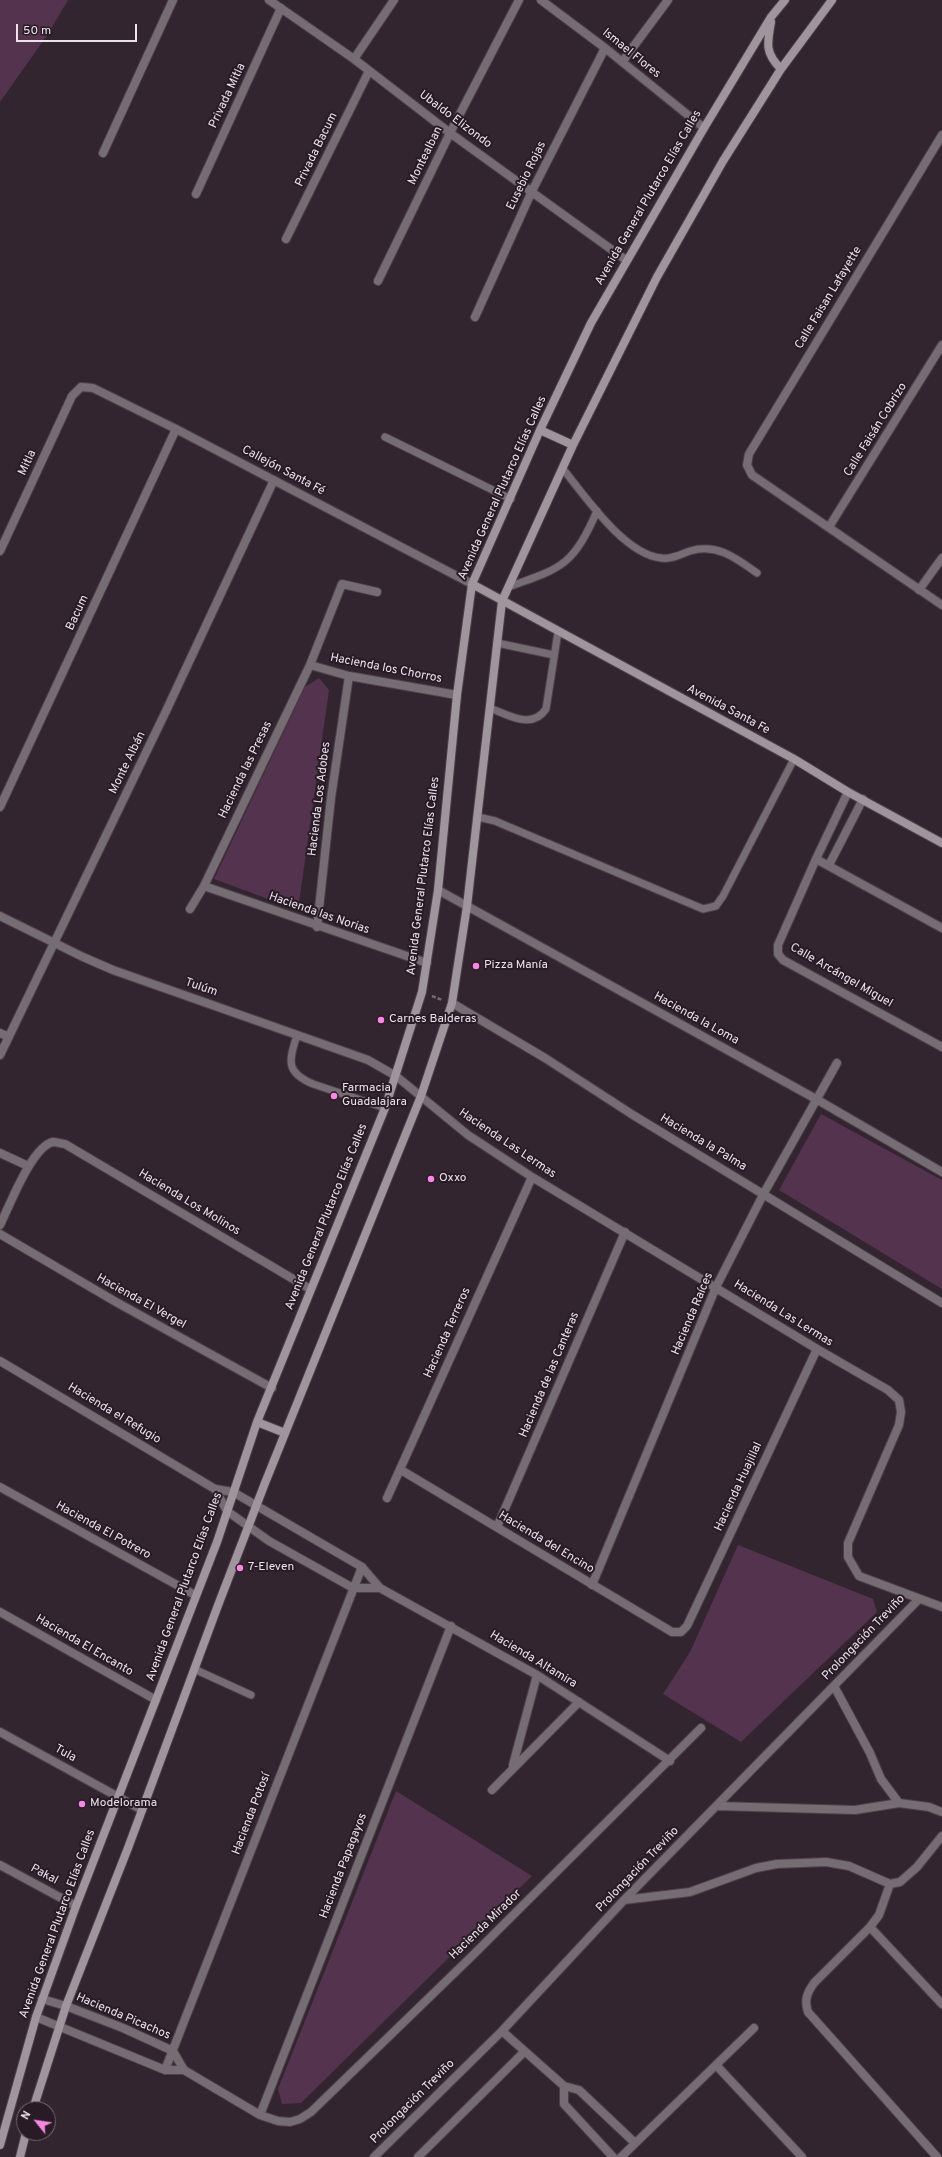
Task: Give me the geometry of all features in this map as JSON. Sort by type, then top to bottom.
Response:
[{"type":"street","points":[[103,153],[173,0]]},
{"type":"street","name":"Ubaldo Elizondo","points":[[269,0],[354,59],[450,133],[626,260]]},
{"type":"street","points":[[354,59],[394,0]]},
{"type":"street","name":"Montealban","points":[[378,281],[450,133],[519,0]]},
{"type":"street","name":"Ismael Flores","points":[[542,0],[605,48],[704,128]]},
{"type":"street","points":[[622,62],[668,0]]},
{"type":"street","name":"Avenida General Plutarco Elías Calles","points":[[0,2145],[36,2017],[76,1906],[119,1797],[195,1595],[217,1542],[257,1422],[385,1108],[422,992],[438,890],[457,695],[472,584],[511,499],[540,430],[591,324],[626,260],[704,128],[771,17],[785,0]]},
{"type":"street","points":[[36,2101],[66,2006],[142,1810],[256,1506],[421,1096],[452,1003],[467,906],[502,601],[574,445],[657,277],[723,161],[781,69],[832,0]]},
{"type":"street","name":"Privada Mitla","points":[[196,194],[281,8]]},
{"type":"street","points":[[771,17],[768,49],[771,59],[781,69]]},
{"type":"street","name":"Eusebio Rojas","points":[[475,317],[532,191],[605,48]]},
{"type":"street","name":"Privada Bacum","points":[[286,239],[369,71]]},
{"type":"street","name":"Calle Faisan Lafayette","points":[[830,528],[752,475],[747,465],[749,454],[942,135]]},
{"type":"street","name":"Calle Faisán Cobrizo","points":[[830,528],[942,345]]},
{"type":"street","name":"Callejón Santa Fé","points":[[81,387],[92,388],[176,428],[472,584]]},
{"type":"street","name":"Mitla","points":[[0,551],[72,396],[81,387]]},
{"type":"street","name":"Bacum","points":[[0,807],[176,428]]},
{"type":"street","points":[[540,430],[574,445]]},
{"type":"street","name":"Monte Albán","points":[[0,1055],[167,709],[274,480]]},
{"type":"street","points":[[830,528],[942,605]]},
{"type":"street","points":[[919,590],[942,558]]},
{"type":"street","name":"Hacienda las Presas","points":[[190,909],[204,886],[310,665],[342,584],[377,592]]},
{"type":"street","name":"Avenida Santa Fe","points":[[472,584],[794,759],[848,792],[942,843]]},
{"type":"street","name":"Hacienda los Chorros","points":[[310,665],[349,676],[457,695]]},
{"type":"street","name":"Hacienda Los Adobes","points":[[318,927],[331,798],[349,676]]},
{"type":"street","name":"Calle Arcángel Miguel","points":[[848,792],[816,859],[778,945],[778,954],[783,960],[942,1047]]},
{"type":"street","points":[[828,865],[862,799]]},
{"type":"street","points":[[816,859],[942,928]]},
{"type":"street","name":"Hacienda las Norias","points":[[204,886],[318,927],[427,963]]},
{"type":"street","name":"Hacienda la Loma","points":[[438,890],[816,1099],[942,1172]]},
{"type":"street","name":"Tulúm","points":[[0,916],[54,944],[114,970],[368,1060],[396,1076]]},
{"type":"street","name":"Hacienda la Palma","points":[[452,1003],[942,1303]]},
{"type":"street","points":[[0,1033],[9,1037]]},
{"type":"street","name":"Hacienda Raíces","points":[[592,1585],[716,1287],[764,1193],[837,1063]]},
{"type":"street","name":"Hacienda Las Lermas","points":[[396,1076],[468,1135],[532,1177],[817,1349],[888,1390],[899,1400],[901,1412],[899,1425],[848,1543],[848,1557],[859,1576],[942,1607]]},
{"type":"street","name":"Hacienda Los Molinos","points":[[28,1166],[43,1147],[53,1142],[65,1144],[310,1289]]},
{"type":"street","points":[[0,1153],[28,1166],[0,1225]]},
{"type":"street","name":"Hacienda Terreros","points":[[387,1498],[401,1470],[532,1177]]},
{"type":"street","name":"Hacienda de las Canteras","points":[[497,1528],[625,1232]]},
{"type":"street","name":"Hacienda El Vergel","points":[[0,1234],[116,1302],[272,1388]]},
{"type":"street","name":"Hacienda Huajillal","points":[[681,1632],[687,1626],[817,1349]]},
{"type":"street","name":"Hacienda el Refugio","points":[[0,1361],[215,1489],[233,1492]]},
{"type":"street","points":[[257,1422],[285,1433]]},
{"type":"street","name":"Hacienda del Encino","points":[[401,1470],[672,1632],[681,1632]]},
{"type":"street","name":"Hacienda El Potrero","points":[[0,1487],[195,1595]]},
{"type":"street","points":[[215,1489],[227,1511]]},
{"type":"street","name":"Hacienda Altamira","points":[[233,1492],[362,1567],[380,1588],[537,1675],[670,1761]]},
{"type":"street","name":"Hacienda Altamira","points":[[227,1511],[269,1541],[353,1588],[380,1588]]},
{"type":"street","name":"Hacienda Potosí","points":[[165,2070],[362,1567]]},
{"type":"street","name":"Prolongación Treviño","points":[[374,2157],[502,2031],[624,1900],[918,1599]]},
{"type":"street","name":"Hacienda El Encanto","points":[[0,1612],[156,1700]]},
{"type":"street","name":"Hacienda Papagayos","points":[[260,2115],[451,1626]]},
{"type":"street","points":[[513,1767],[537,1675]]},
{"type":"street","points":[[834,1686],[870,1753],[881,1780],[899,1803]]},
{"type":"street","points":[[492,1790],[513,1767],[579,1702]]},
{"type":"street","name":"Hacienda Mirador","points":[[278,2121],[290,2122],[300,2119],[311,2112],[670,1761],[701,1728]]},
{"type":"street","name":"Tula","points":[[0,1732],[142,1810]]},
{"type":"street","points":[[717,1806],[855,1810],[899,1803],[929,1807],[942,1812]]},
{"type":"street","points":[[624,1900],[690,1892],[756,1868],[777,1864],[826,1862],[848,1866],[890,1884],[900,1882],[907,1878],[942,1836]]},
{"type":"street","name":"Pakal","points":[[0,1865],[76,1906]]},
{"type":"street","points":[[890,1884],[879,1915],[870,1927],[814,1983],[807,1993],[805,2003],[808,2012],[937,2157]]},
{"type":"street","points":[[870,1927],[942,2004]]},
{"type":"street","name":"Hacienda Picachos","points":[[42,1999],[66,2006],[123,2028],[173,2052],[184,2070],[260,2115],[278,2121]]},
{"type":"street","points":[[36,2017],[165,2070],[184,2070]]},
{"type":"street","points":[[621,2157],[754,2028]]},
{"type":"street","points":[[502,2031],[564,2086],[579,2090],[635,2143]]},
{"type":"street","points":[[418,2157],[524,2052]]},
{"type":"street","points":[[716,2065],[802,2157]]},
{"type":"street","points":[[564,2086],[564,2104],[613,2157]]},
{"type":"street","points":[[20,2157],[24,2141]]},
{"type":"lane","points":[[385,438],[511,499]]},
{"type":"lane","points":[[563,469],[597,511],[629,545],[656,557],[668,558],[691,550],[709,548],[727,553],[757,573]]},
{"type":"lane","points":[[508,587],[550,572],[572,558],[585,540],[597,511]]},
{"type":"lane","points":[[490,708],[522,720],[533,720],[541,716],[546,709],[558,632]]},
{"type":"lane","points":[[497,643],[554,656]]},
{"type":"lane","points":[[478,817],[495,821],[703,909],[716,906],[723,896],[794,759]]},
{"type":"lane","points":[[298,1035],[292,1052],[290,1064],[293,1072],[302,1079],[313,1084],[385,1108]]},
{"type":"lane","points":[[194,1669],[251,1695]]},
{"type":"path","points":[[422,992],[452,1003]]},
{"type":"shaded area","points":[[0,0],[68,0],[48,34],[0,102]]},
{"type":"shaded area","points":[[319,678],[329,690],[298,910],[214,879],[305,687]]},
{"type":"shaded area","points":[[821,1114],[942,1180],[942,1289],[779,1190]]},
{"type":"shaded area","points":[[738,1545],[873,1599],[877,1612],[741,1742],[663,1694],[690,1652]]},
{"type":"shaded area","points":[[396,1791],[532,1876],[301,2103],[282,2104],[278,2089]]},
{"type":"place","name":"Pizza Manía","points":[[476,966]]},
{"type":"place","name":"Carnes Balderas","points":[[381,1020]]},
{"type":"place","name":"Farmacia Guadalajara","points":[[334,1096]]},
{"type":"place","name":"Oxxo","points":[[431,1179]]},
{"type":"place","name":"7-Eleven","points":[[240,1568]]},
{"type":"place","name":"Modelorama","points":[[82,1804]]}]
